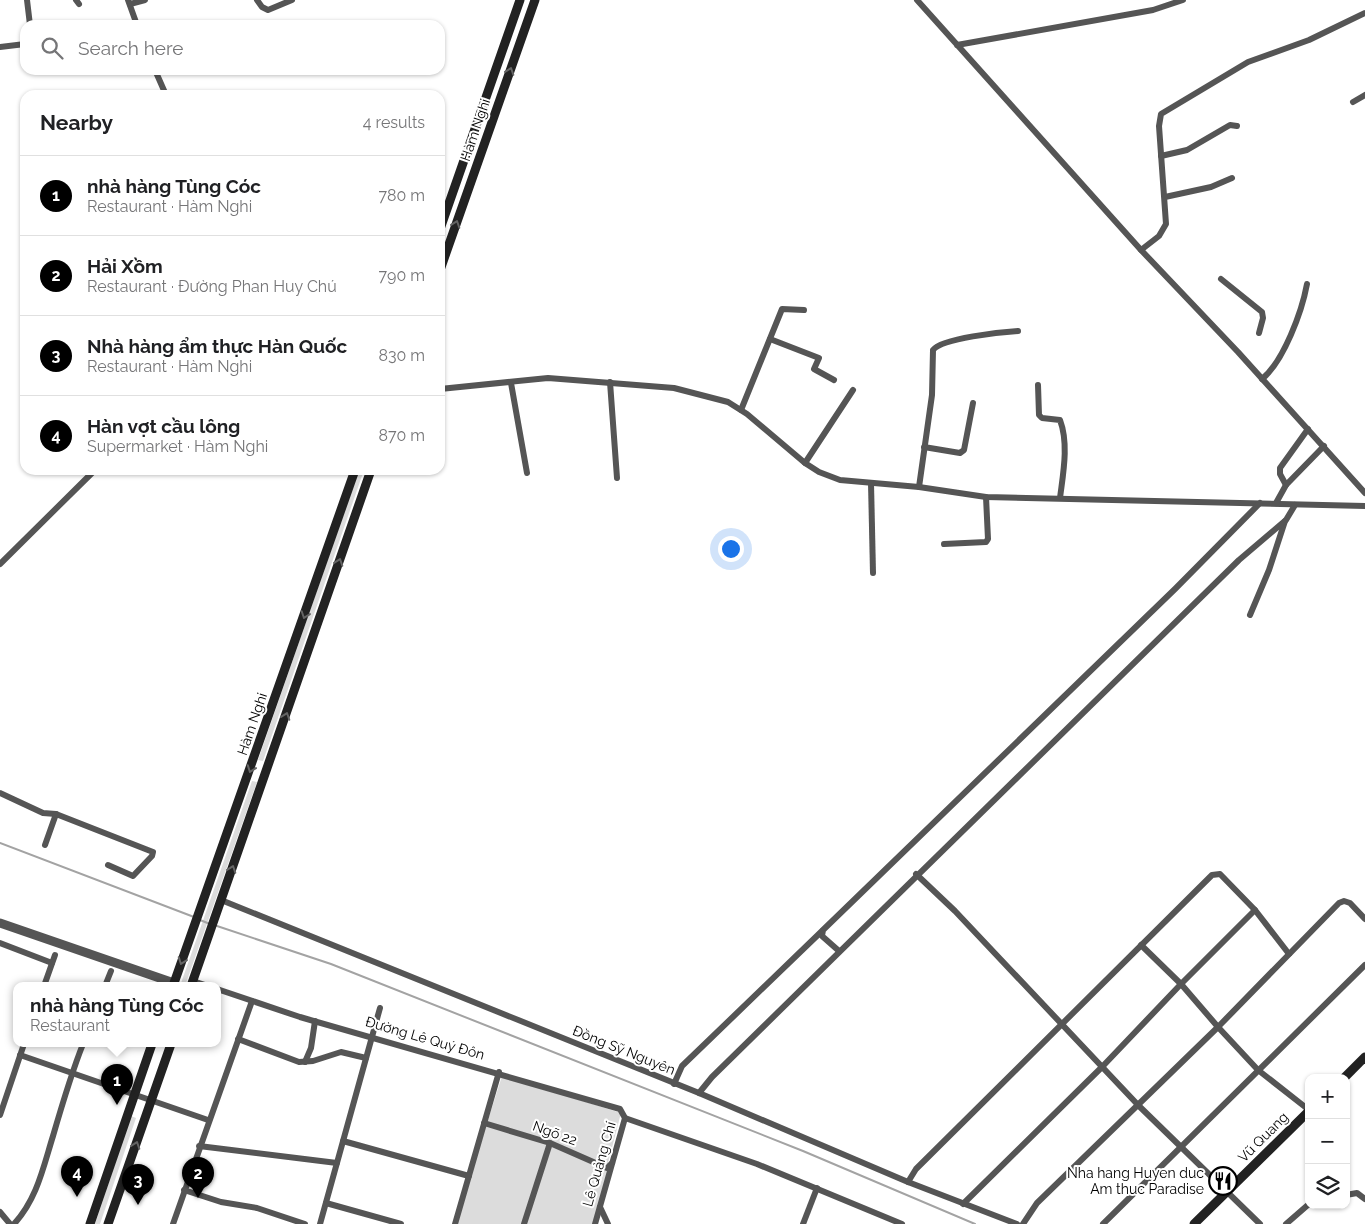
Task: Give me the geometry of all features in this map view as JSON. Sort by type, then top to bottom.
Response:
[{"type":"main road","name":"Hàm Nghi","points":[[445,215],[520,0]]},
{"type":"main road","name":"Hàm Nghi","points":[[445,256],[535,0]]},
{"type":"main road","name":"Hàm Nghi","points":[[175,982],[354,475]]},
{"type":"main road","name":"Hàm Nghi","points":[[193,982],[368,475]]},
{"type":"main road","points":[[90,1224],[151,1047]]},
{"type":"main road","points":[[108,1224],[170,1047]]},
{"type":"main road","points":[[1348,1074],[1365,1057]]},
{"type":"main road","name":"Vũ Quang","points":[[1194,1224],[1305,1114]]},
{"type":"street","points":[[27,0],[29,20]]},
{"type":"street","points":[[135,20],[129,2],[145,0]]},
{"type":"street","points":[[257,0],[262,7],[268,10],[292,0]]},
{"type":"street","points":[[917,0],[1141,250],[1324,446],[1365,493]]},
{"type":"street","points":[[957,45],[1153,10],[1183,0]]},
{"type":"street","points":[[1141,250],[1158,236],[1166,224],[1159,118],[1165,110],[1248,62],[1308,40],[1365,13]]},
{"type":"street","points":[[0,47],[20,45]]},
{"type":"street","points":[[157,75],[164,90]]},
{"type":"street","points":[[1353,102],[1365,94]]},
{"type":"street","points":[[1161,156],[1187,150],[1230,125],[1237,126]]},
{"type":"street","points":[[1164,197],[1211,187],[1232,178]]},
{"type":"street","points":[[1221,278],[1262,312],[1263,318],[1259,334]]},
{"type":"street","points":[[1262,379],[1272,368],[1293,330],[1307,284]]},
{"type":"street","points":[[741,410],[782,309],[804,310]]},
{"type":"street","points":[[919,487],[932,395],[932,355],[936,346],[981,335],[1018,331]]},
{"type":"street","points":[[770,339],[819,358],[814,369],[834,380]]},
{"type":"street","points":[[445,389],[548,378],[674,388],[728,402],[741,410],[805,463],[819,472],[840,480],[919,487],[986,497],[1365,506]]},
{"type":"street","points":[[610,382],[617,478]]},
{"type":"street","points":[[512,383],[527,472]]},
{"type":"street","points":[[1038,385],[1039,415],[1048,419],[1060,420],[1063,429],[1064,464],[1060,498]]},
{"type":"street","points":[[805,463],[853,390]]},
{"type":"street","points":[[924,447],[960,453],[964,450],[973,403]]},
{"type":"street","points":[[1286,485],[1280,474],[1280,468],[1308,429]]},
{"type":"street","points":[[1276,504],[1286,485],[1324,446]]},
{"type":"street","points":[[0,564],[90,475]]},
{"type":"street","points":[[871,483],[874,573]]},
{"type":"street","points":[[944,544],[986,542],[988,539],[986,497]]},
{"type":"street","points":[[674,1084],[682,1066],[1176,589],[1260,503]]},
{"type":"street","points":[[1250,615],[1269,570],[1286,520],[1295,505]]},
{"type":"street","points":[[699,1094],[712,1077],[916,874],[1239,560],[1286,520]]},
{"type":"street","points":[[0,793],[44,813],[56,814],[153,852],[152,856],[133,876],[108,865]]},
{"type":"street","points":[[44,845],[56,814]]},
{"type":"street","points":[[916,874],[1139,1106],[1260,1224]]},
{"type":"street","points":[[908,1182],[916,1169],[1212,875],[1220,874],[1255,910],[1289,954]]},
{"type":"street","name":"Đồng Sỹ Nguyên","points":[[221,900],[699,1094],[908,1182],[1017,1224]]},
{"type":"street","points":[[1024,1224],[1037,1203],[1103,1137],[1139,1106],[1218,1028],[1342,901],[1350,903],[1365,919]]},
{"type":"street","points":[[963,1204],[1102,1067],[1255,910]]},
{"type":"street","points":[[0,923],[166,982]]},
{"type":"street","points":[[823,930],[821,934],[839,951]]},
{"type":"street","points":[[0,943],[52,963]]},
{"type":"street","points":[[1142,945],[1181,984],[1218,1028],[1258,1070],[1305,1107]]},
{"type":"street","points":[[45,982],[54,955]]},
{"type":"street","points":[[1103,1224],[1365,965]]},
{"type":"street","points":[[107,982],[111,971]]},
{"type":"street","name":"Đường Lê Quý Đôn","points":[[221,990],[315,1021],[613,1105],[622,1111],[623,1116],[757,1164],[902,1224]]},
{"type":"street","points":[[173,1224],[208,1120],[252,1001]]},
{"type":"street","points":[[320,1224],[380,1008]]},
{"type":"street","points":[[306,1062],[312,1048],[315,1021]]},
{"type":"street","points":[[238,1039],[275,1054],[306,1062],[341,1052],[366,1058]]},
{"type":"street","points":[[0,1115],[23,1047]]},
{"type":"street","points":[[14,1224],[24,1214],[36,1193],[71,1073],[82,1047]]},
{"type":"street","points":[[20,1055],[208,1120]]},
{"type":"street","points":[[455,1224],[499,1072]]},
{"type":"street","name":"Lê Quảng Chí","points":[[595,1224],[613,1162],[623,1116]]},
{"type":"street","name":"Ngõ 22","points":[[484,1124],[550,1143],[607,1168],[613,1162]]},
{"type":"street","points":[[343,1141],[469,1176]]},
{"type":"street","points":[[524,1224],[550,1143]]},
{"type":"street","points":[[199,1146],[337,1163]]},
{"type":"street","points":[[803,1224],[817,1188]]},
{"type":"street","points":[[184,1190],[221,1202],[257,1208],[305,1224]]},
{"type":"street","points":[[1350,1194],[1357,1193],[1365,1198]]},
{"type":"street","points":[[326,1202],[401,1224]]},
{"type":"street","points":[[600,1206],[608,1224]]},
{"type":"street","points":[[1286,1224],[1305,1207]]},
{"type":"street","points":[[0,1212],[10,1224]]},
{"type":"shaded area","points":[[357,475],[362,475],[263,761],[258,760]]},
{"type":"shaded area","points":[[252,781],[257,782],[186,982],[181,982]]},
{"type":"shaded area","points":[[502,1076],[621,1113],[608,1163],[613,1164],[595,1224],[455,1224]]},
{"type":"shaded area","points":[[131,1116],[136,1118],[100,1224],[95,1224]]},
{"type":"waterway","points":[[0,843],[194,917]]},
{"type":"waterway","points":[[200,920],[210,924]]},
{"type":"waterway","points":[[214,925],[331,964],[803,1151],[975,1224]]},
{"type":"place","name":"nhà hàng Tùng Cóc","points":[[117,1105]]},
{"type":"place","name":"Nha hang Huyen duc Am thuc Paradise","points":[[1223,1181]]},
{"type":"place","name":"Hàn vợt cầu lông","points":[[77,1197]]},
{"type":"place","name":"Hải Xồm","points":[[198,1198]]},
{"type":"place","name":"Nhà hàng ẩm thực Hàn Quốc","points":[[138,1205]]}]
